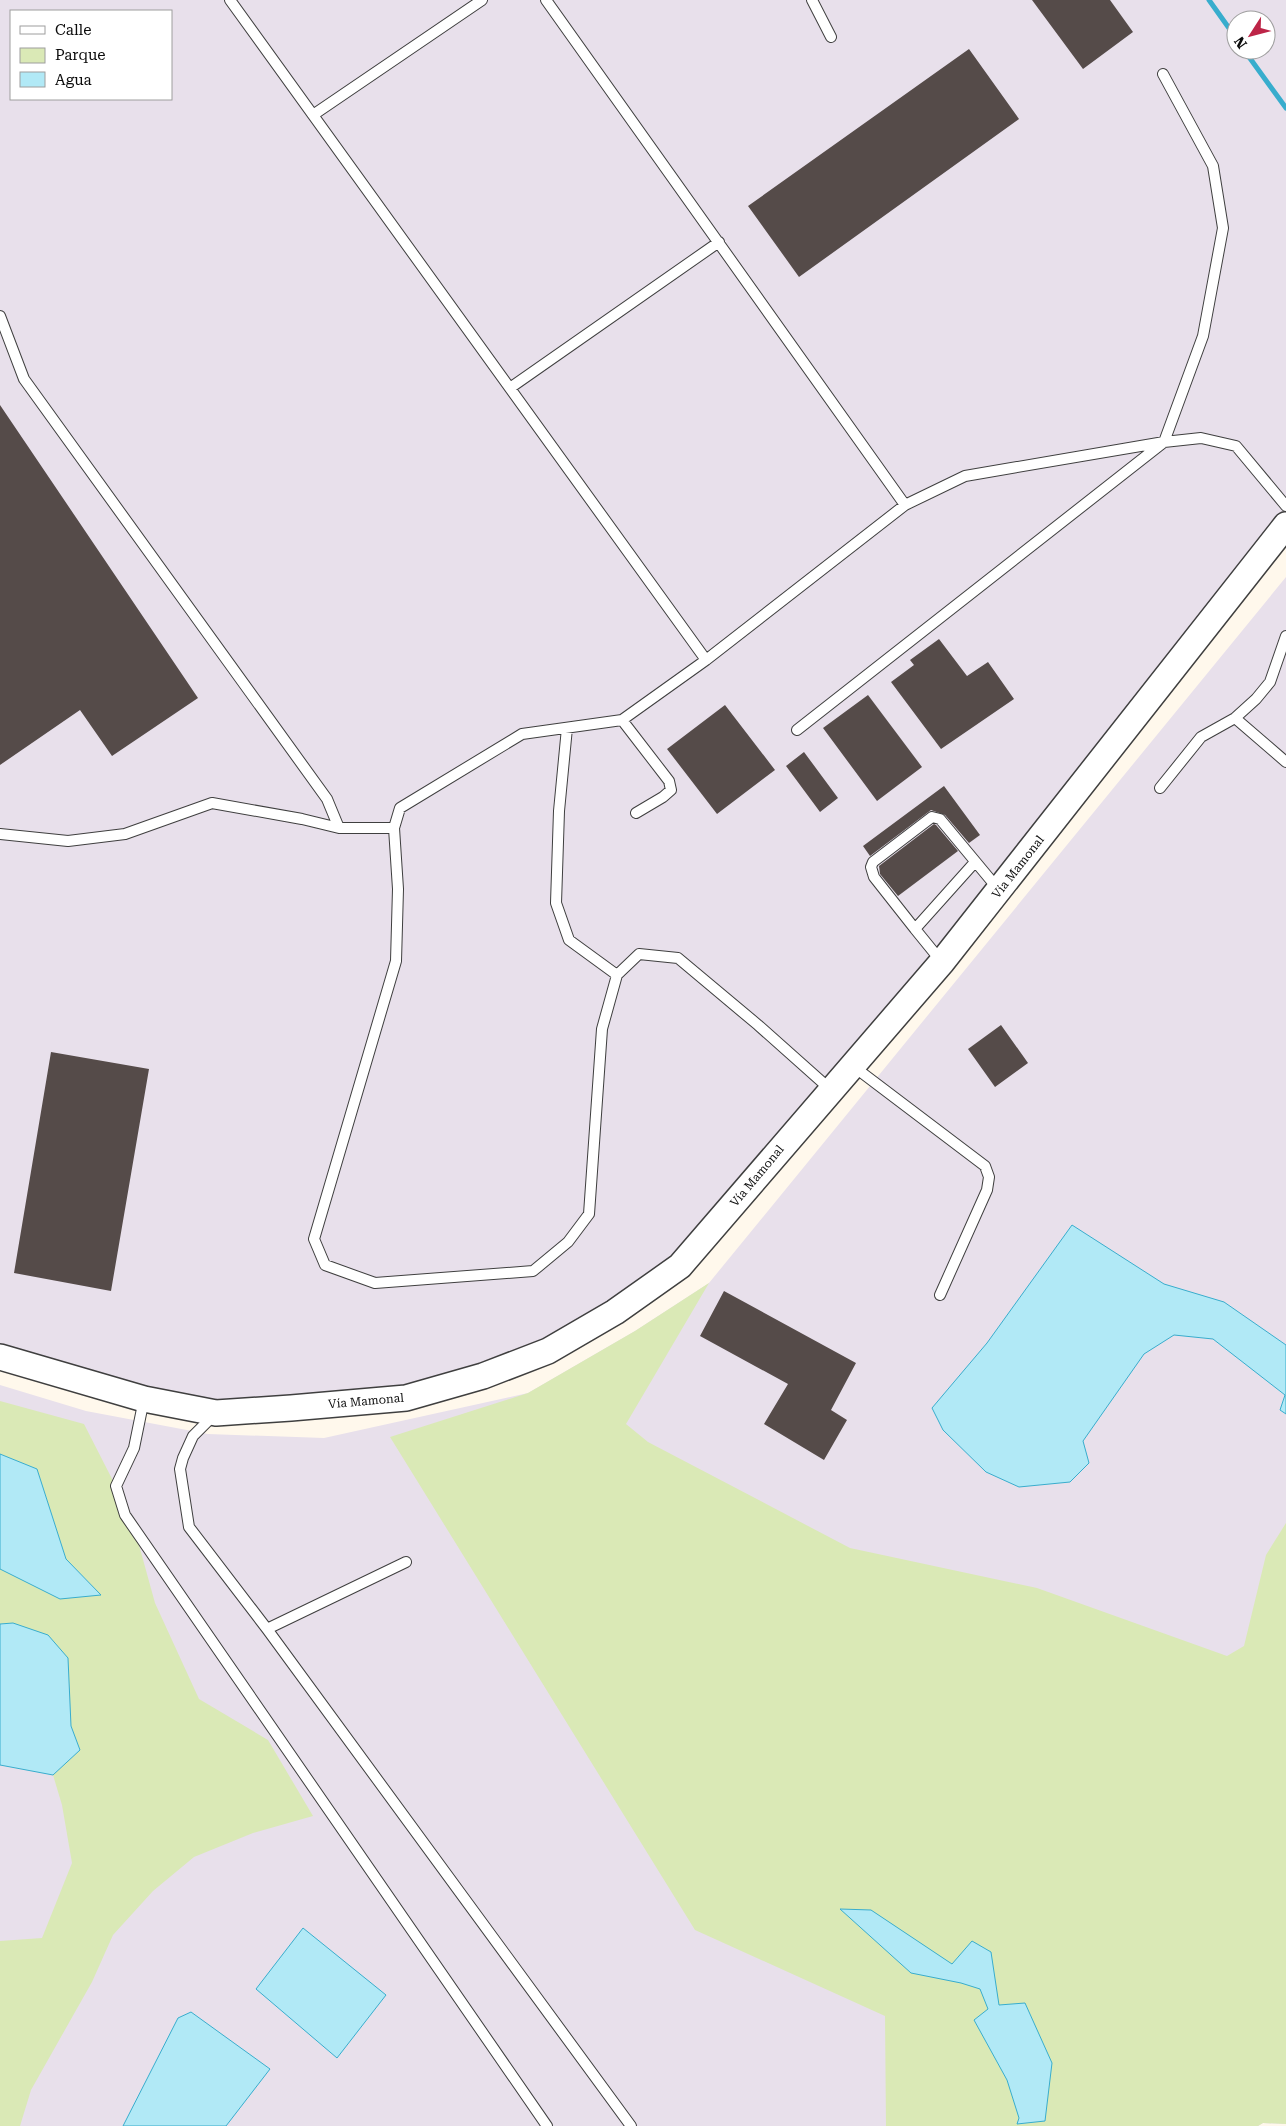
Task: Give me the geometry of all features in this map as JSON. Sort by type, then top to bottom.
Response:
[{"type":"street","name":"Vía Mamonal","points":[[0,1357],[144,1399],[216,1413],[406,1398],[483,1376],[548,1351],[616,1312],[680,1266],[942,962],[1286,525]]},
{"type":"lane","points":[[230,0],[706,660]]},
{"type":"lane","points":[[313,116],[482,0]]},
{"type":"lane","points":[[546,0],[905,505]]},
{"type":"lane","points":[[812,0],[831,37]]},
{"type":"lane","points":[[797,730],[1164,442],[1203,336],[1223,228],[1213,166],[1163,74]]},
{"type":"lane","points":[[510,388],[719,242]]},
{"type":"lane","points":[[0,316],[7,330],[24,379],[326,799],[339,828]]},
{"type":"lane","points":[[831,1090],[758,1025],[678,958],[639,954],[617,975],[602,1029],[589,1214],[568,1242],[533,1271],[375,1283],[325,1265],[314,1239],[396,961],[398,889],[394,828],[400,808],[522,734],[622,720],[706,660],[905,505],[965,476],[1164,442],[1201,438],[1236,446],[1286,506]]},
{"type":"lane","points":[[1160,788],[1201,737],[1235,718],[1256,699],[1270,682],[1286,636]]},
{"type":"lane","points":[[1235,718],[1286,762]]},
{"type":"lane","points":[[622,720],[669,781],[671,790],[636,813]]},
{"type":"lane","points":[[567,728],[558,811],[556,902],[569,940],[617,975]]},
{"type":"lane","points":[[0,834],[68,841],[125,834],[212,803],[302,818],[339,828],[394,828]]},
{"type":"lane","points":[[942,962],[874,877],[870,867],[873,862],[932,817],[940,818],[1000,890]]},
{"type":"lane","points":[[915,929],[975,862]]},
{"type":"lane","points":[[852,1065],[985,1166],[989,1177],[987,1190],[940,1295]]},
{"type":"lane","points":[[144,1399],[134,1448],[116,1486],[125,1515],[547,2126]]},
{"type":"lane","points":[[216,1413],[193,1436],[180,1469],[189,1527],[267,1629],[631,2126]]},
{"type":"lane","points":[[267,1629],[406,1562]]},
{"type":"shaded area","points":[[0,0],[1286,0],[1286,525],[680,1266],[483,1376],[216,1413],[0,1357]]},
{"type":"shaded area","points":[[1286,577],[1286,2124],[1263,2123],[1258,2126],[0,2126],[0,1385],[86,1411],[208,1434],[324,1438],[528,1393],[635,1331],[709,1283]]},
{"type":"green space","points":[[709,1283],[626,1424],[648,1442],[850,1548],[1037,1588],[1227,1656],[1244,1646],[1266,1555],[1286,1523],[1286,2124],[1263,2123],[1258,2126],[886,2126],[885,2016],[695,1930],[390,1437],[528,1393],[635,1331]]},
{"type":"green space","points":[[0,1401],[84,1424],[131,1516],[155,1603],[199,1699],[268,1740],[313,1816],[253,1833],[194,1857],[153,1891],[113,1935],[92,1982],[31,2090],[20,2126],[0,2126],[0,1941],[42,1938],[72,1863],[62,1805],[53,1775],[80,1750],[71,1726],[68,1658],[13,1623],[0,1624],[0,1569],[101,1595],[66,1559],[37,1469],[0,1454]]},
{"type":"water","points":[[1072,1225],[1164,1284],[1224,1302],[1286,1345],[1286,1414],[1280,1410],[1285,1395],[1213,1339],[1174,1335],[1144,1354],[1083,1441],[1089,1463],[1070,1482],[1019,1487],[986,1472],[943,1430],[932,1408],[987,1343]]},
{"type":"water","points":[[0,1454],[37,1469],[66,1559],[101,1595],[60,1599],[0,1569]]},
{"type":"water","points":[[13,1623],[48,1635],[68,1658],[71,1726],[80,1750],[53,1775],[0,1765],[0,1624]]},
{"type":"water","points":[[840,1909],[871,1910],[952,1964],[972,1941],[991,1952],[999,2005],[1025,2003],[1052,2063],[1045,2121],[1017,2124],[1019,2118],[1007,2080],[974,2020],[988,2009],[980,1989],[961,1983],[911,1973]]},
{"type":"water","points":[[303,1928],[386,1995],[337,2058],[256,1989]]},
{"type":"water","points":[[191,2012],[270,2069],[226,2126],[123,2126],[178,2018]]},
{"type":"building","points":[[1032,0],[1110,0],[1133,32],[1083,69]]},
{"type":"building","points":[[969,49],[1019,119],[799,277],[748,206]]},
{"type":"building","points":[[0,405],[198,698],[112,756],[80,710],[0,765]]},
{"type":"building","points":[[939,639],[967,676],[988,662],[1014,699],[941,749],[891,682],[914,665],[910,660]]},
{"type":"building","points":[[868,695],[922,767],[877,801],[823,728]]},
{"type":"building","points":[[725,705],[775,770],[717,814],[667,749]]},
{"type":"building","points":[[804,752],[838,798],[820,812],[786,766]]},
{"type":"building","points":[[944,786],[980,835],[969,843],[945,815],[931,810],[870,856],[863,846]]},
{"type":"building","points":[[934,824],[958,851],[898,896],[880,874],[879,866]]},
{"type":"building","points":[[1001,1025],[1028,1063],[995,1087],[968,1049]]},
{"type":"building","points":[[51,1052],[149,1069],[111,1291],[14,1273]]},
{"type":"building","points":[[724,1291],[856,1363],[831,1410],[847,1420],[824,1460],[764,1424],[788,1384],[700,1336]]},
{"type":"waterway","points":[[1209,0],[1226,24]]},
{"type":"waterway","points":[[1251,60],[1286,108]]}]
